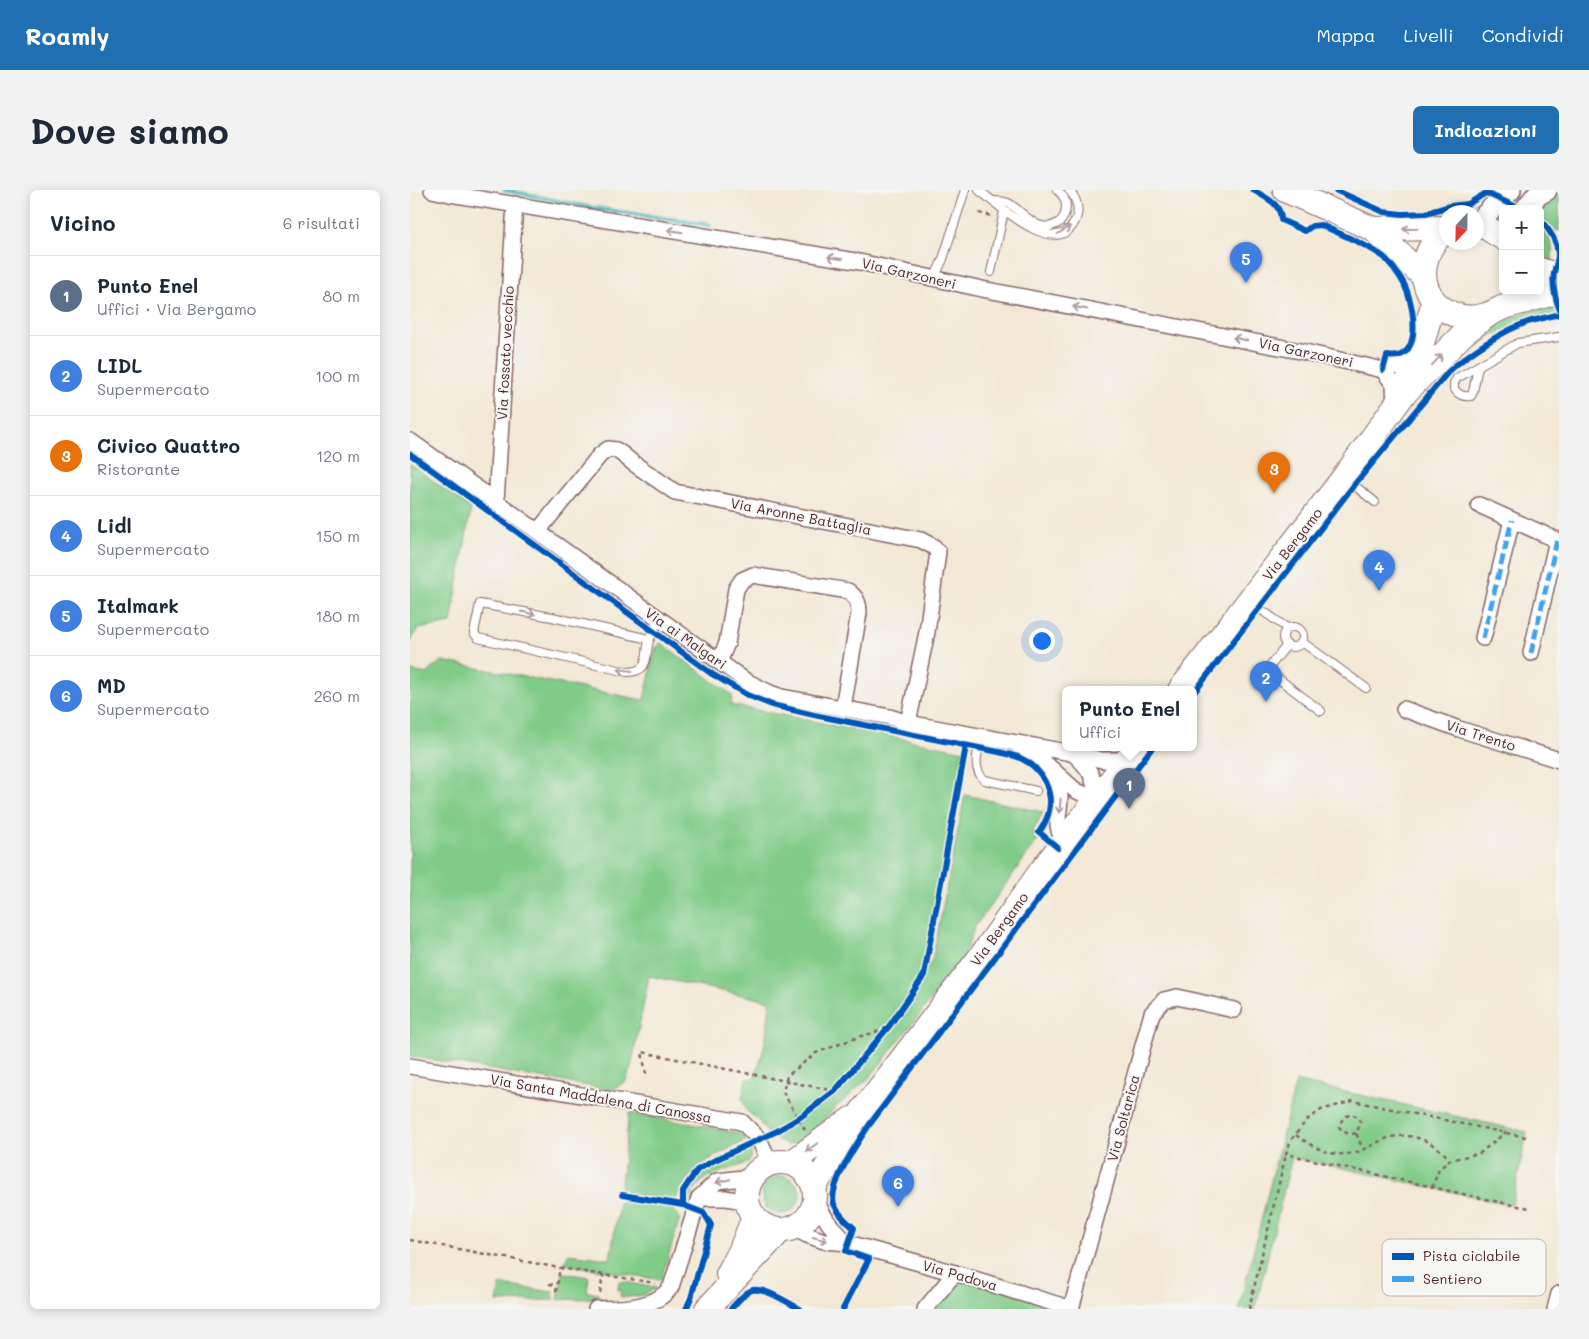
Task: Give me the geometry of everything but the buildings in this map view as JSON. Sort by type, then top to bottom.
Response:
[{"type":"main road","points":[[1285,190],[1373,230],[1424,277]]},
{"type":"main road","points":[[1484,227],[1499,236]]},
{"type":"main road","points":[[1373,230],[1439,230]]},
{"type":"main road","points":[[1439,236],[1430,248],[1424,262],[1424,277],[1427,290],[1434,301],[1445,311],[1458,317],[1473,318],[1500,305],[1559,291]]},
{"type":"main road","points":[[1544,271],[1559,276]]},
{"type":"main road","name":"Via Bergamo","points":[[1399,402],[1423,340],[1434,301]]},
{"type":"main road","name":"Via Bergamo","points":[[1183,686],[1344,477],[1399,402],[1463,334],[1500,305]]},
{"type":"main road","name":"Via Bergamo","points":[[711,1304],[787,1229],[802,1223],[808,1216],[813,1207],[815,1192],[862,1110],[1131,754]]},
{"type":"main road","name":"Via Bergamo","points":[[711,1304],[740,1252],[751,1209],[748,1189],[771,1168],[862,1110]]},
{"type":"main road","points":[[771,1168],[801,1168],[809,1176],[815,1192]]},
{"type":"main road","points":[[751,1209],[762,1224],[771,1228],[787,1229]]},
{"type":"street","name":"Via Garzoneri","points":[[432,190],[490,195],[515,204],[854,261],[934,279],[1305,352],[1383,370],[1414,361]]},
{"type":"street","points":[[1484,217],[1510,190]]},
{"type":"street","points":[[1529,205],[1537,196],[1546,190]]},
{"type":"street","name":"Via fossato vecchio","points":[[496,501],[515,204]]},
{"type":"street","points":[[1383,370],[1394,385],[1396,401],[1399,402]]},
{"type":"street","name":"Via ai Malgari","points":[[410,441],[746,681],[770,693],[890,717],[908,723],[1102,760],[1131,754]]},
{"type":"street","name":"Via Aronne Battaglia","points":[[538,531],[600,455],[608,449],[616,450],[675,492],[921,540],[934,547],[938,552],[927,632],[908,723]]},
{"type":"street","points":[[1479,505],[1558,540],[1531,653]]},
{"type":"street","points":[[1483,638],[1512,520]]},
{"type":"street","points":[[719,662],[727,643],[736,589],[742,580],[753,575],[848,590],[855,596],[859,604],[859,613],[843,708]]},
{"type":"street","name":"Via Trento","points":[[1404,709],[1459,729],[1559,760]]},
{"type":"street","name":"Via ai Malgari","points":[[1003,741],[1034,754],[1075,790],[1096,800]]},
{"type":"street","points":[[1074,754],[1091,772],[1095,784],[1096,800]]},
{"type":"street","name":"Via ai Malgari","points":[[1052,770],[1059,785],[1061,799],[1058,825],[1061,845]]},
{"type":"street","name":"Via Soltarica","points":[[1072,1309],[1152,1013],[1164,1000],[1177,997],[1234,1010]]},
{"type":"street","name":"Via Santa Maddalena di Canossa","points":[[410,1066],[742,1122],[759,1139],[771,1168]]},
{"type":"street","points":[[597,1304],[647,1305],[665,1295],[671,1287],[688,1204],[717,1181],[771,1168]]},
{"type":"street","name":"Via Padova","points":[[815,1192],[823,1217],[832,1229],[848,1243]]},
{"type":"street","points":[[688,1204],[726,1198],[751,1209]]},
{"type":"street","name":"Via Padova","points":[[787,1229],[824,1241],[848,1243],[955,1273],[1072,1309]]},
{"type":"street","points":[[925,1309],[955,1273]]},
{"type":"street","points":[[1555,1309],[1559,1294]]},
{"type":"lane","points":[[934,279],[943,259],[965,190]]},
{"type":"lane","points":[[979,190],[1004,211],[1042,234],[1052,236],[1061,234],[1075,220],[1078,211],[1077,204],[1074,195],[1069,190]]},
{"type":"lane","points":[[992,201],[1006,202],[1032,222],[1050,227],[1059,222],[1065,215],[1066,206],[1064,198],[1057,190]]},
{"type":"lane","points":[[992,272],[1004,211]]},
{"type":"lane","points":[[1478,367],[1489,358],[1518,343],[1555,338],[1559,343]]},
{"type":"lane","points":[[1344,477],[1375,502]]},
{"type":"lane","points":[[1248,601],[1287,628]]},
{"type":"lane","points":[[649,638],[480,604],[474,633],[478,638],[627,672],[636,672],[648,659],[649,638],[660,620]]},
{"type":"lane","points":[[1294,626],[1300,629],[1303,635],[1302,642],[1294,647],[1287,645],[1282,636],[1287,628],[1294,626]]},
{"type":"lane","points":[[1302,642],[1366,688]]},
{"type":"lane","points":[[1287,645],[1267,670],[1321,711]]},
{"type":"lane","points":[[981,737],[976,767],[981,777],[985,780],[1036,791]]},
{"type":"path","points":[[1044,823],[1039,832],[1061,845]]},
{"type":"path","points":[[881,1036],[888,1027]]},
{"type":"path","points":[[808,1136],[782,1092],[787,1076],[816,1053],[888,1027]]},
{"type":"path","points":[[646,1074],[642,1052],[835,1091]]},
{"type":"path","points":[[828,1096],[841,1084]]},
{"type":"path","points":[[1249,1309],[1291,1140],[1306,1121],[1321,1110],[1352,1101],[1526,1137]]},
{"type":"path","points":[[792,1122],[806,1112]]},
{"type":"path","points":[[1350,1114],[1358,1117],[1362,1123],[1356,1133],[1350,1134],[1339,1127],[1341,1121],[1350,1114]]},
{"type":"path","points":[[1432,1188],[1439,1170],[1450,1160],[1480,1153],[1506,1132]]},
{"type":"path","points":[[1356,1133],[1363,1149]]},
{"type":"path","points":[[1295,1134],[1318,1150],[1332,1153],[1353,1153],[1387,1138],[1405,1134],[1427,1141],[1444,1152],[1450,1160]]},
{"type":"path","points":[[1286,1154],[1512,1206],[1530,1208]]},
{"type":"path","points":[[622,1195],[688,1204]]},
{"type":"path","points":[[410,1240],[560,1268],[661,1284]]},
{"type":"path","points":[[556,1292],[560,1268]]},
{"type":"path","points":[[597,1304],[604,1274]]},
{"type":"path","points":[[549,1284],[557,1286]]},
{"type":"green space","points":[[1559,191],[1559,231],[1554,230],[1544,219],[1544,205],[1538,205],[1548,196]]},
{"type":"green space","points":[[1544,231],[1552,244],[1552,261],[1544,258]]},
{"type":"green space","points":[[1559,300],[1559,312],[1492,335],[1457,361],[1452,357],[1475,337],[1488,329]]},
{"type":"green space","points":[[410,464],[471,508],[451,623],[418,629],[410,643]]},
{"type":"green space","points":[[661,643],[732,695],[731,705],[964,751],[922,974],[932,961],[965,795],[1043,812],[1033,831],[1039,838],[974,928],[968,946],[957,967],[870,1077],[836,1107],[816,1128],[795,1143],[788,1145],[770,1136],[757,1119],[747,1111],[742,1099],[746,1079],[753,1079],[763,1052],[770,1004],[766,1000],[649,976],[631,1067],[626,1081],[612,1090],[410,1056],[410,671],[428,674],[432,668],[442,661],[644,700],[656,648]]},
{"type":"green space","points":[[1296,1081],[1527,1132],[1512,1205],[1292,1157],[1255,1309],[1239,1309]]},
{"type":"green space","points":[[629,1113],[720,1129],[740,1134],[747,1140],[704,1163],[688,1179],[675,1201],[620,1192]]},
{"type":"green space","points":[[754,1145],[749,1162],[712,1175],[698,1185],[692,1193],[688,1204],[685,1201],[689,1190],[702,1172],[721,1159]]},
{"type":"green space","points":[[781,1176],[795,1181],[800,1195],[795,1209],[781,1214],[767,1209],[762,1195],[767,1181]]},
{"type":"green space","points":[[620,1198],[671,1206],[680,1218],[661,1280],[565,1264],[568,1254],[610,1259]]},
{"type":"green space","points":[[563,1273],[589,1277],[587,1292],[598,1294],[597,1298],[558,1300]]},
{"type":"green space","points":[[955,1273],[1071,1309],[925,1309]]},
{"type":"green space","points":[[619,1281],[656,1288],[640,1296],[622,1297],[620,1296],[621,1290],[618,1290]]},
{"type":"green space","points":[[500,1285],[554,1292],[553,1300],[497,1302]]},
{"type":"waterway","points":[[505,190],[593,208],[710,225]]},
{"type":"marked path","points":[[1483,638],[1512,520]]},
{"type":"marked path","points":[[1531,653],[1557,540]]},
{"type":"cycle path","points":[[1253,190],[1276,205],[1281,220],[1305,231],[1312,226],[1321,225],[1365,245],[1386,259],[1398,274],[1410,300],[1413,334],[1411,344],[1406,351],[1398,356],[1387,356],[1383,370]]},
{"type":"cycle path","points":[[1335,190],[1384,212],[1402,214],[1426,213],[1450,206],[1468,204],[1486,193],[1512,205]]},
{"type":"cycle path","points":[[1544,225],[1552,236],[1557,249],[1558,257],[1553,282],[1559,308]]},
{"type":"cycle path","points":[[1197,689],[1354,485],[1448,372],[1476,350],[1507,331],[1528,322],[1559,314]]},
{"type":"cycle path","points":[[410,454],[712,674],[747,695],[772,705],[999,752],[1016,756],[1029,763],[1041,775],[1050,798],[1048,815],[1039,832],[1058,848]]},
{"type":"cycle path","points":[[683,1205],[683,1191],[697,1170],[777,1131],[799,1118],[835,1091],[890,1025],[921,980],[924,975],[966,746]]},
{"type":"cycle path","points":[[843,1309],[869,1259],[846,1251],[854,1228],[845,1220],[834,1204],[833,1196],[846,1163],[870,1124],[1150,751]]},
{"type":"cycle path","points":[[622,1195],[683,1205],[704,1213],[711,1225],[691,1298],[686,1309]]},
{"type":"cycle path","points":[[731,1309],[740,1298],[752,1290],[770,1293],[800,1309]]},
{"type":"place","name":"Italmark","points":[[1246,283]]},
{"type":"place","name":"Civico Quattro","points":[[1274,493]]},
{"type":"place","name":"Lidl","points":[[1379,591]]},
{"type":"place","name":"LIDL","points":[[1266,702]]},
{"type":"place","name":"Punto Enel","points":[[1129,809]]},
{"type":"place","name":"MD","points":[[898,1207]]}]
